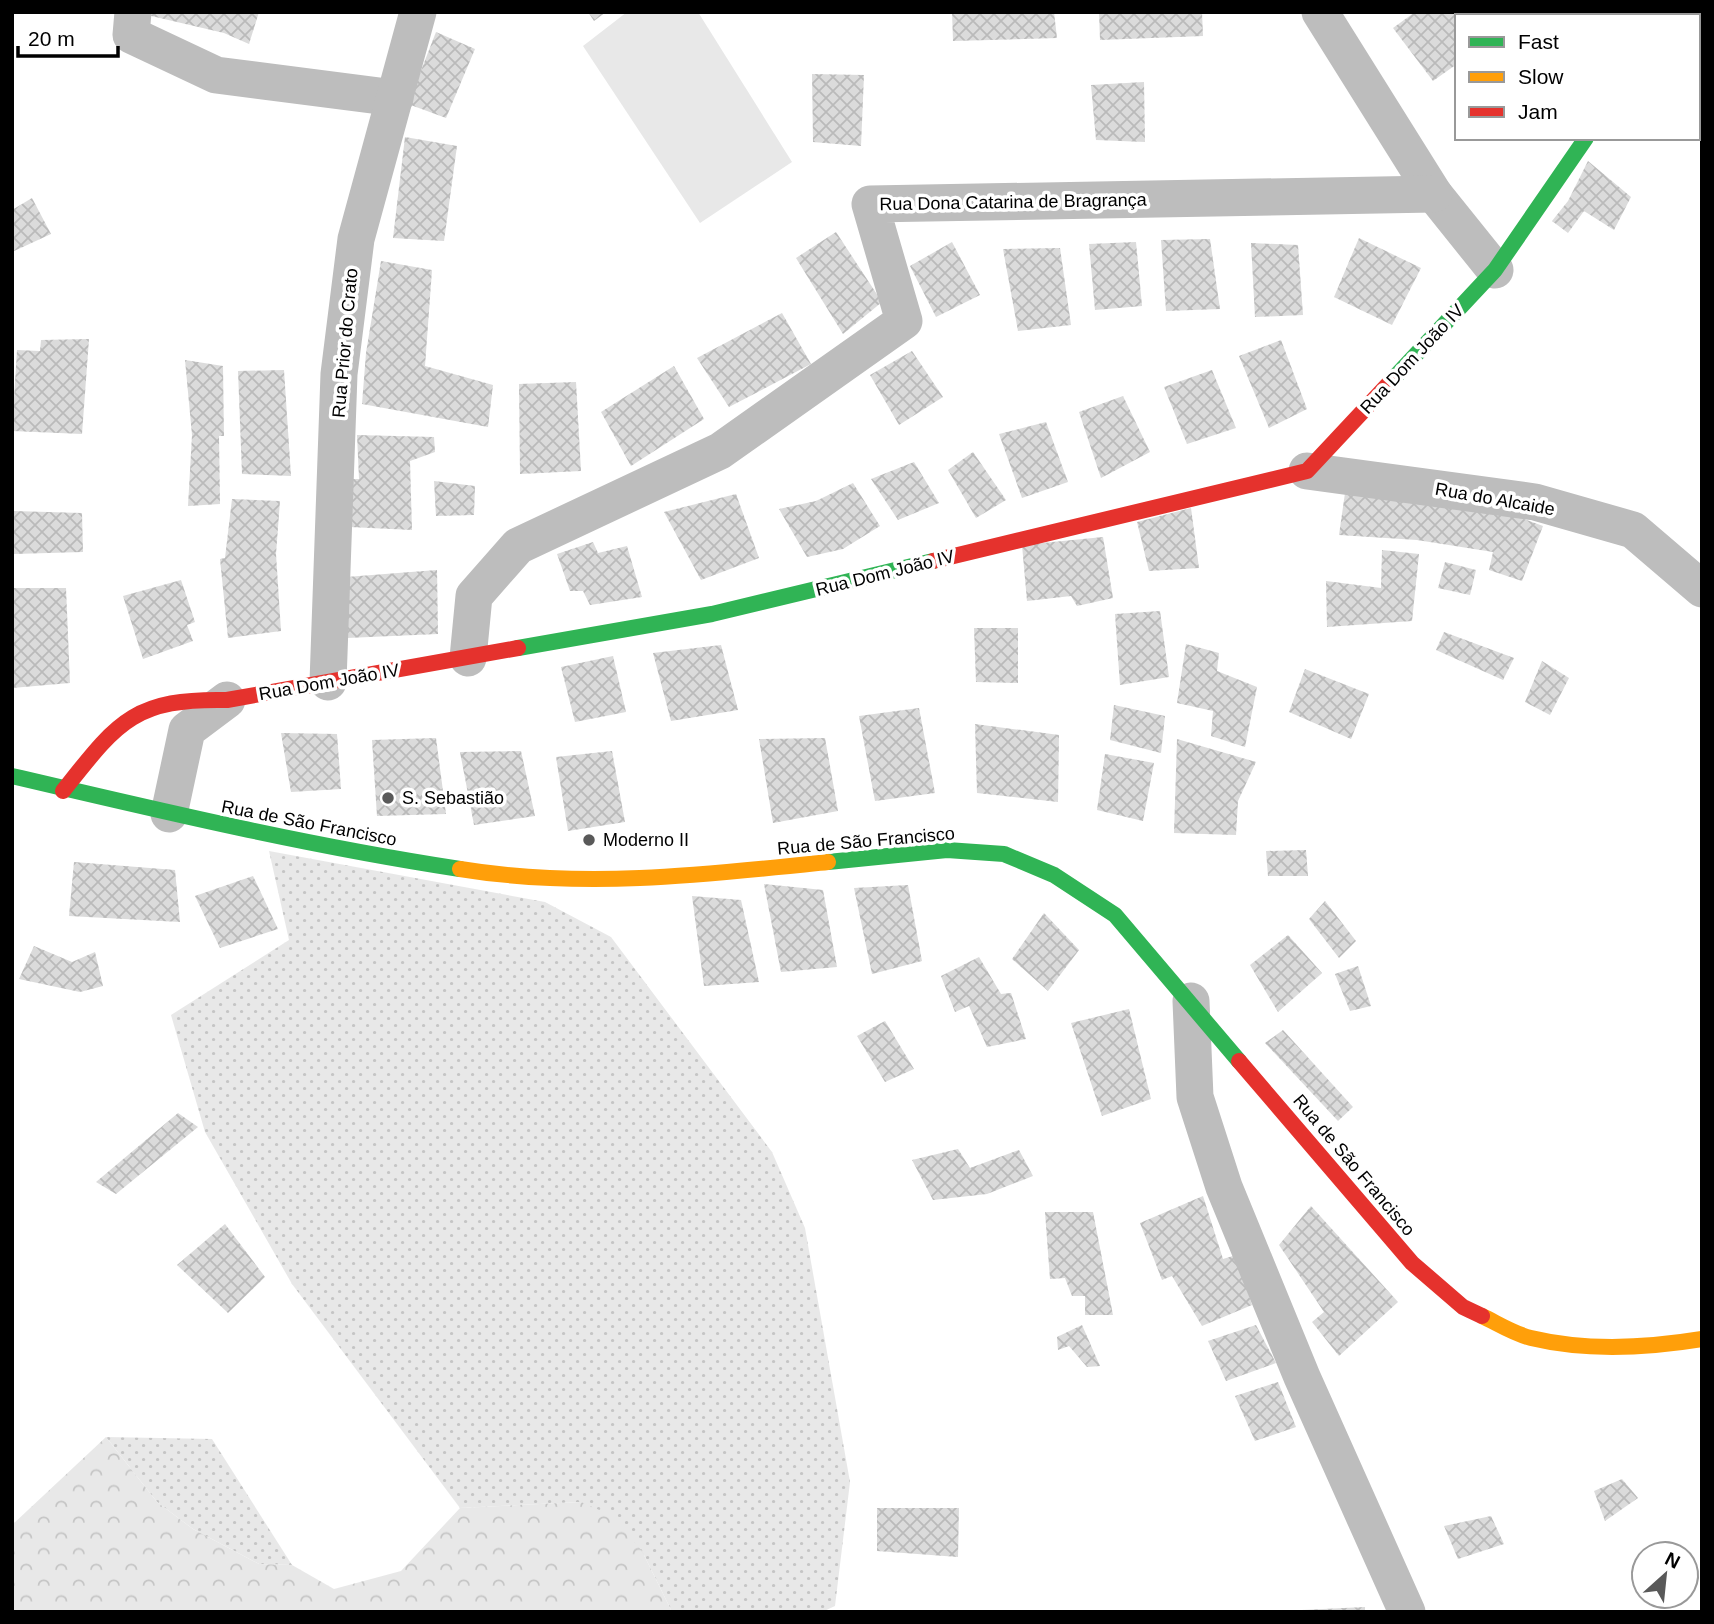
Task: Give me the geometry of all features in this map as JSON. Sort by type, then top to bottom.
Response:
[{"type":"street","points":[[133,12],[131,35],[216,75],[395,98]]},
{"type":"street","name":"Rua Prior do Crato","points":[[328,682],[339,374],[356,239],[418,12]]},
{"type":"street","points":[[1320,12],[1434,194],[1494,270]]},
{"type":"street","name":"Rua Dom João IV","points":[[64,791],[108,734],[138,715],[188,699],[227,700],[712,614],[1307,471],[1494,270],[1585,140]]},
{"type":"street","name":"Rua Dona Catarina de Bragrança","points":[[468,658],[474,596],[519,546],[720,451],[904,321],[870,204],[1434,194]]},
{"type":"street","name":"Rua do Alcaide","points":[[1307,471],[1535,502],[1633,530],[1702,589]]},
{"type":"street","points":[[169,814],[187,730],[200,717],[227,700]]},
{"type":"street","points":[[138,715],[167,742],[179,769]]},
{"type":"street","name":"Rua de São Francisco","points":[[12,776],[64,791],[362,854],[520,879],[683,877],[947,850],[1004,855],[1054,875],[1115,915],[1412,1263],[1463,1307],[1529,1338],[1600,1346],[1664,1345],[1702,1339]]},
{"type":"street","points":[[1191,1001],[1195,1097],[1224,1187],[1302,1377],[1406,1612]]},
{"type":"green space","points":[[627,12],[698,12],[792,162],[700,223],[583,46]]},
{"type":"green space","points":[[269,851],[545,902],[611,937],[772,1152],[805,1228],[850,1482],[835,1606],[822,1612],[672,1612],[642,1551],[581,1502],[460,1508],[292,1284],[205,1132],[171,1015],[289,940]]},
{"type":"green space","points":[[106,1437],[212,1439],[292,1565],[259,1564],[193,1529],[157,1502]]},
{"type":"green space","points":[[106,1437],[157,1502],[193,1529],[259,1564],[292,1565],[334,1589],[401,1571],[460,1508],[581,1502],[613,1516],[642,1551],[672,1612],[12,1612],[12,1525]]},
{"type":"building","points":[[148,12],[259,12],[249,44],[224,33],[147,15]]},
{"type":"building","points":[[588,12],[606,12],[594,21]]},
{"type":"building","points":[[952,12],[1054,12],[1057,38],[953,41]]},
{"type":"building","points":[[1099,12],[1202,12],[1203,36],[1100,40]]},
{"type":"building","points":[[1415,12],[1465,14],[1455,14],[1455,65],[1433,81],[1393,28]]},
{"type":"building","points":[[1490,12],[1492,14],[1471,14]]},
{"type":"building","points":[[1576,12],[1612,12],[1611,14]]},
{"type":"building","points":[[436,32],[475,49],[446,118],[408,104]]},
{"type":"building","points":[[812,74],[864,75],[861,146],[813,142]]},
{"type":"building","points":[[1144,82],[1145,142],[1096,140],[1091,85]]},
{"type":"building","points":[[405,137],[457,146],[444,241],[393,238]]},
{"type":"building","points":[[1588,161],[1631,197],[1614,230],[1584,211],[1568,233],[1552,221],[1568,201]]},
{"type":"building","points":[[32,198],[51,234],[12,252],[12,210]]},
{"type":"building","points":[[836,232],[882,302],[843,334],[796,258]]},
{"type":"building","points":[[1359,238],[1421,268],[1392,325],[1334,297]]},
{"type":"building","points":[[1210,239],[1220,309],[1166,311],[1161,240]]},
{"type":"building","points":[[952,242],[980,295],[936,317],[910,266]]},
{"type":"building","points":[[1136,242],[1142,306],[1095,310],[1089,244]]},
{"type":"building","points":[[1251,243],[1298,245],[1303,315],[1255,317]]},
{"type":"building","points":[[1060,248],[1071,325],[1018,331],[1003,249]]},
{"type":"building","points":[[381,261],[432,270],[425,366],[493,385],[488,427],[362,404],[366,353]]},
{"type":"building","points":[[782,313],[811,364],[729,407],[697,358]]},
{"type":"building","points":[[89,339],[82,434],[12,431],[17,350],[40,351],[41,340]]},
{"type":"building","points":[[1281,340],[1307,409],[1269,428],[1239,356]]},
{"type":"building","points":[[912,351],[943,397],[899,425],[870,375]]},
{"type":"building","points":[[185,360],[223,366],[224,436],[219,436],[220,504],[188,506],[192,435]]},
{"type":"building","points":[[674,366],[704,419],[631,466],[601,412]]},
{"type":"building","points":[[284,370],[291,476],[242,474],[238,371]]},
{"type":"building","points":[[1212,370],[1236,428],[1187,444],[1164,387]]},
{"type":"building","points":[[576,382],[581,471],[520,474],[519,384]]},
{"type":"building","points":[[1123,396],[1150,452],[1101,478],[1079,412]]},
{"type":"building","points":[[1046,422],[1068,482],[1022,498],[999,434]]},
{"type":"building","points":[[357,435],[434,437],[435,452],[410,461],[412,530],[350,527],[349,479],[359,479]]},
{"type":"building","points":[[973,452],[1006,500],[976,518],[948,470]]},
{"type":"building","points":[[914,462],[939,503],[898,520],[871,479]]},
{"type":"building","points":[[434,481],[475,486],[474,515],[436,516]]},
{"type":"building","points":[[853,483],[880,526],[843,549],[807,557],[779,509],[816,501]]},
{"type":"building","points":[[1345,493],[1508,513],[1543,526],[1522,581],[1489,570],[1493,552],[1417,540],[1339,535]]},
{"type":"building","points":[[736,494],[759,558],[701,580],[664,512]]},
{"type":"building","points":[[232,499],[280,501],[276,554],[281,631],[228,638],[220,559],[225,558]]},
{"type":"building","points":[[1191,508],[1199,568],[1149,571],[1137,522]]},
{"type":"building","points":[[14,511],[82,513],[83,552],[14,554]]},
{"type":"building","points":[[1103,537],[1113,598],[1077,606],[1071,596],[1027,601],[1022,545]]},
{"type":"building","points":[[593,542],[598,553],[627,546],[642,597],[590,605],[583,591],[570,591],[557,554]]},
{"type":"building","points":[[1382,550],[1419,554],[1412,621],[1327,627],[1326,581],[1381,588]]},
{"type":"building","points":[[1445,562],[1476,570],[1470,595],[1438,588]]},
{"type":"building","points":[[437,570],[438,634],[347,638],[346,577]]},
{"type":"building","points":[[181,580],[195,622],[187,625],[193,641],[143,659],[123,596]]},
{"type":"building","points":[[12,588],[66,588],[70,683],[12,688]]},
{"type":"building","points":[[1160,611],[1169,677],[1120,685],[1115,614]]},
{"type":"building","points":[[974,628],[1018,628],[1018,683],[976,682]]},
{"type":"building","points":[[1444,632],[1514,658],[1503,680],[1436,650]]},
{"type":"building","points":[[1186,644],[1219,653],[1217,671],[1257,687],[1245,747],[1211,736],[1213,711],[1177,703]]},
{"type":"building","points":[[721,645],[738,710],[671,721],[653,653]]},
{"type":"building","points":[[613,656],[626,712],[575,722],[561,667]]},
{"type":"building","points":[[1542,661],[1569,678],[1550,715],[1525,702]]},
{"type":"building","points":[[1305,669],[1369,694],[1351,739],[1289,712]]},
{"type":"building","points":[[1114,705],[1165,716],[1161,753],[1110,740]]},
{"type":"building","points":[[919,708],[935,793],[875,801],[859,716]]},
{"type":"building","points":[[975,724],[1059,735],[1058,802],[977,793]]},
{"type":"building","points":[[281,733],[337,734],[341,789],[291,792]]},
{"type":"building","points":[[436,738],[446,814],[377,816],[372,740]]},
{"type":"building","points":[[825,738],[838,811],[773,823],[759,739]]},
{"type":"building","points":[[1177,739],[1256,762],[1238,801],[1236,835],[1174,833]]},
{"type":"building","points":[[521,751],[535,816],[474,825],[460,752]]},
{"type":"building","points":[[612,751],[625,822],[568,831],[556,757]]},
{"type":"building","points":[[1105,754],[1154,763],[1143,821],[1097,810]]},
{"type":"building","points":[[1306,850],[1308,876],[1268,876],[1266,851]]},
{"type":"building","points":[[74,862],[175,870],[180,922],[69,916]]},
{"type":"building","points":[[253,876],[278,929],[220,948],[195,896]]},
{"type":"building","points":[[764,884],[823,890],[837,967],[781,972]]},
{"type":"building","points":[[908,885],[922,961],[872,974],[854,888]]},
{"type":"building","points":[[692,896],[741,900],[759,982],[704,986]]},
{"type":"building","points":[[1325,901],[1356,941],[1339,958],[1309,919]]},
{"type":"building","points":[[1044,913],[1079,950],[1048,991],[1012,959]]},
{"type":"building","points":[[1288,935],[1322,973],[1278,1012],[1250,965]]},
{"type":"building","points":[[34,946],[72,962],[95,952],[103,986],[80,992],[19,979]]},
{"type":"building","points":[[979,957],[1001,994],[1011,993],[1026,1039],[987,1047],[969,1006],[955,1012],[941,976]]},
{"type":"building","points":[[1358,966],[1371,1006],[1350,1011],[1335,974]]},
{"type":"building","points":[[1129,1009],[1151,1099],[1102,1116],[1071,1023]]},
{"type":"building","points":[[885,1021],[914,1069],[885,1082],[857,1036]]},
{"type":"building","points":[[1283,1030],[1353,1107],[1338,1121],[1265,1043]]},
{"type":"building","points":[[178,1113],[198,1127],[116,1194],[96,1182]]},
{"type":"building","points":[[958,1149],[970,1168],[1019,1150],[1033,1176],[987,1194],[933,1200],[912,1160]]},
{"type":"building","points":[[1203,1196],[1223,1259],[1236,1255],[1252,1305],[1202,1326],[1172,1276],[1162,1280],[1140,1223]]},
{"type":"building","points":[[1311,1206],[1398,1302],[1339,1356],[1312,1322],[1324,1312],[1279,1245]]},
{"type":"building","points":[[1045,1212],[1093,1212],[1113,1315],[1085,1315],[1085,1296],[1072,1296],[1065,1278],[1050,1279]]},
{"type":"building","points":[[225,1224],[265,1277],[228,1313],[177,1265]]},
{"type":"building","points":[[1082,1325],[1100,1366],[1087,1367],[1069,1346],[1058,1350],[1057,1337]]},
{"type":"building","points":[[1256,1325],[1276,1363],[1226,1381],[1208,1341]]},
{"type":"building","points":[[1278,1382],[1296,1427],[1255,1441],[1235,1396]]},
{"type":"building","points":[[1622,1479],[1638,1498],[1605,1521],[1594,1491]]},
{"type":"building","points":[[877,1508],[959,1508],[958,1557],[877,1551]]},
{"type":"building","points":[[1491,1516],[1504,1544],[1458,1559],[1444,1526]]},
{"type":"building","points":[[1365,1607],[1365,1612],[1302,1610]]},
{"type":"traffic: fast","points":[[1394,378],[1495,270],[1585,140]]},
{"type":"traffic: fast","points":[[518,648],[712,614],[933,561]]},
{"type":"traffic: fast","points":[[12,776],[291,839],[460,869]]},
{"type":"traffic: fast","points":[[828,862],[947,850],[1004,854],[1054,875],[1115,915],[1239,1061]]},
{"type":"traffic: slow","points":[[460,869],[506,875],[598,879],[690,875],[828,862]]},
{"type":"traffic: slow","points":[[1482,1316],[1525,1336],[1573,1345],[1638,1346],[1702,1339]]},
{"type":"traffic: jam","points":[[933,561],[1307,471],[1394,378]]},
{"type":"traffic: jam","points":[[63,791],[114,732],[130,719],[148,710],[169,704],[227,700],[518,648]]},
{"type":"traffic: jam","points":[[1239,1061],[1412,1263],[1463,1307],[1482,1316]]},
{"type":"place","name":"S. Sebastião","points":[[388,798]]},
{"type":"place","name":"Moderno II","points":[[589,840]]}]
